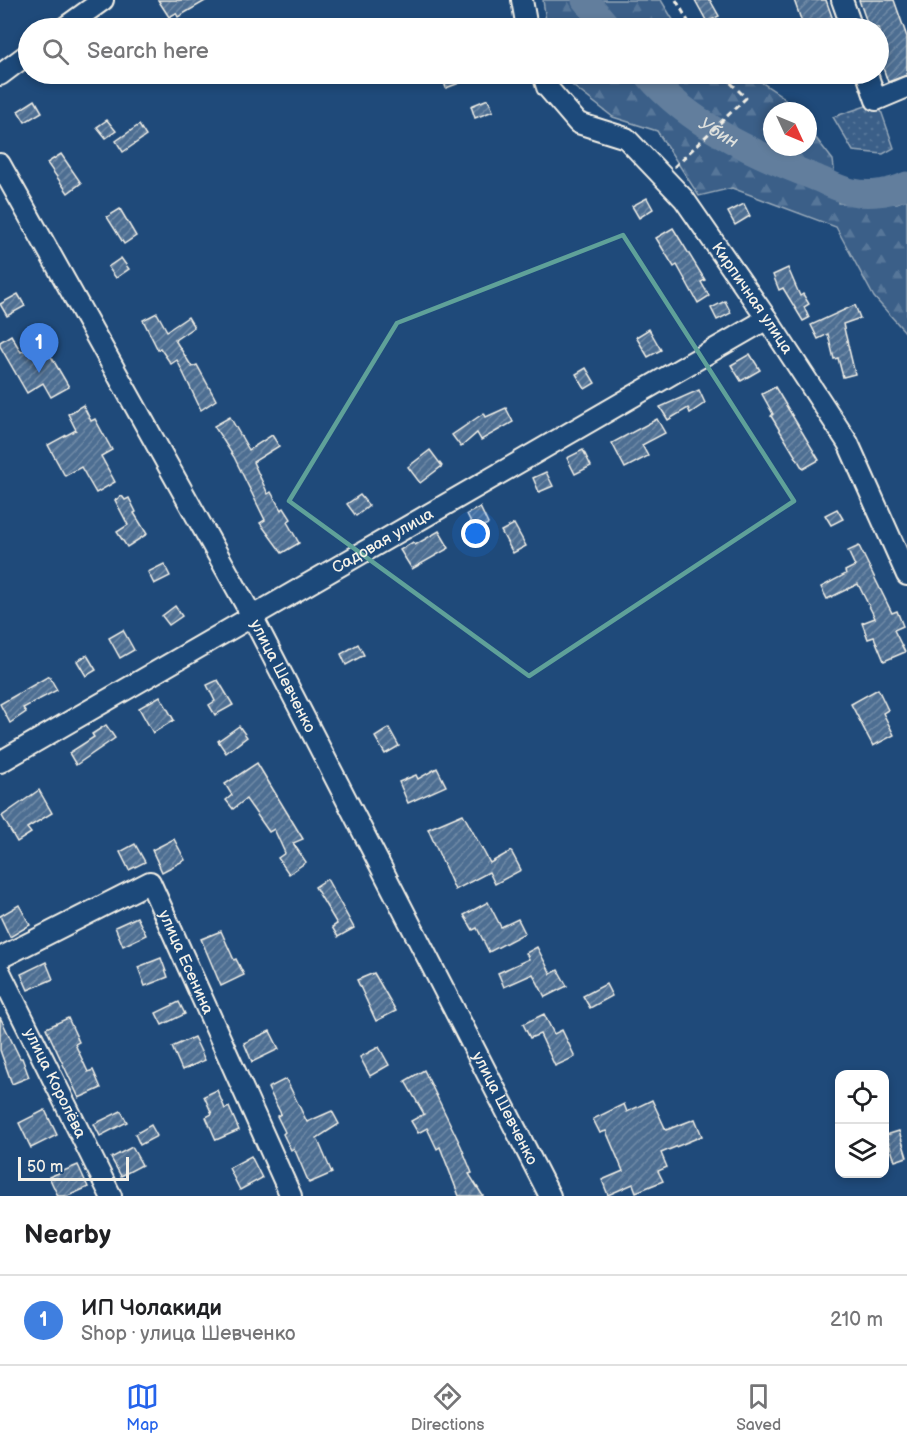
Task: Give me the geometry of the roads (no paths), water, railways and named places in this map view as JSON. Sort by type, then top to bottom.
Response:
[{"type":"street","points":[[78,18],[104,0]]},
{"type":"street","points":[[522,0],[525,18]]},
{"type":"street","points":[[842,0],[848,18]]},
{"type":"street","points":[[0,75],[18,62]]},
{"type":"street","name":"Кирпичная улица","points":[[546,84],[578,123],[626,138],[684,199],[767,318],[848,443],[907,575]]},
{"type":"street","points":[[871,84],[876,99],[907,87]]},
{"type":"street","name":"улица Шевченко","points":[[0,164],[252,616],[550,1196]]},
{"type":"street","name":"Садовая улица","points":[[0,762],[767,318]]},
{"type":"street","name":"улица Есенина","points":[[0,958],[150,882],[291,1196]]},
{"type":"street","name":"улица Королёва","points":[[0,972],[111,1196]]},
{"type":"waterway","name":"Убин","points":[[585,0],[600,18]]},
{"type":"waterway","name":"Убин","points":[[656,84],[682,108],[724,136],[768,158],[843,190],[866,194],[881,193],[907,185]]},
{"type":"place","name":"ИП Чолакиди","points":[[39,373]]}]
